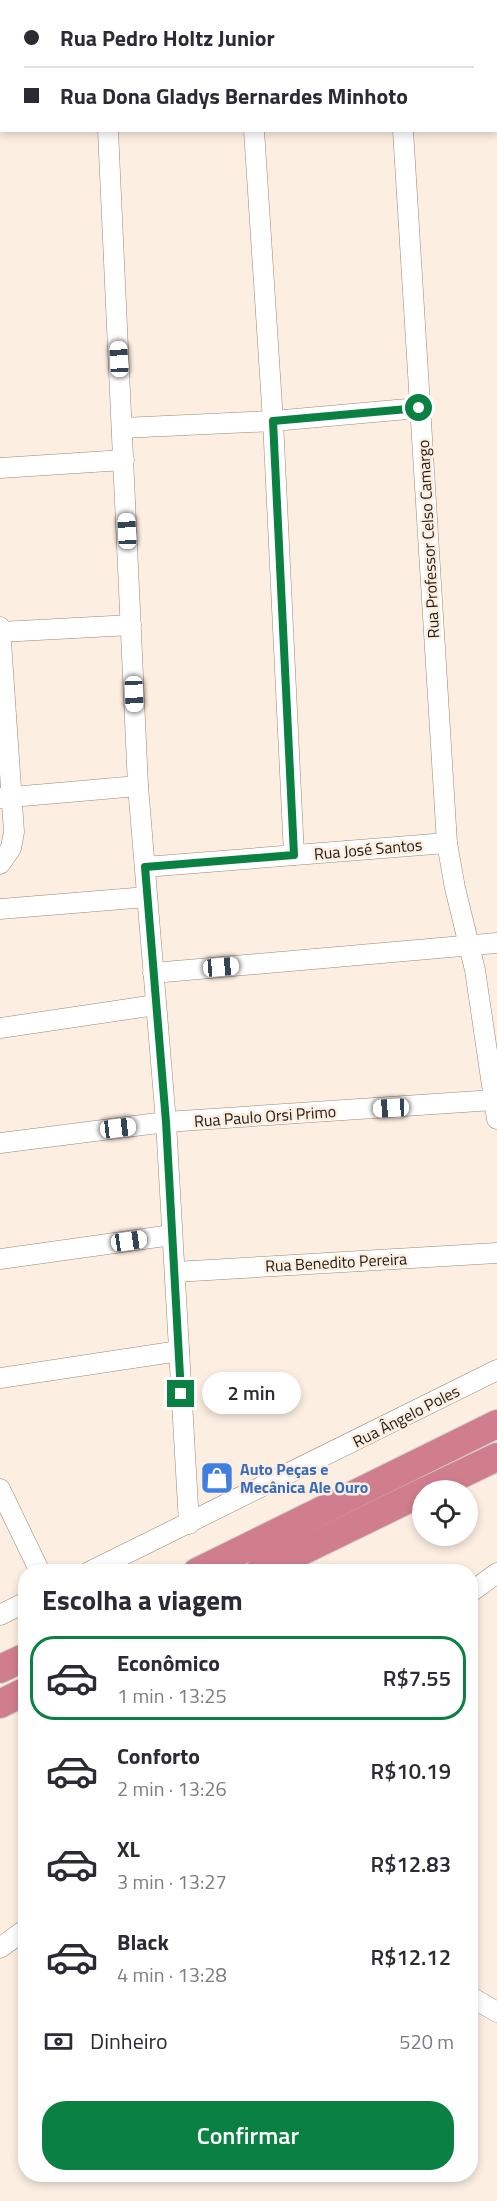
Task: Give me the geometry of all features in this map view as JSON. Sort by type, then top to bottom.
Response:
[{"type":"highway","points":[[212,1564],[497,1424]]},
{"type":"highway","points":[[449,1480],[497,1457]]},
{"type":"highway","points":[[276,1564],[412,1498]]},
{"type":"highway","points":[[0,1669],[18,1660]]},
{"type":"street","points":[[108,132],[138,786],[166,1122],[189,1524]]},
{"type":"street","points":[[254,132],[273,421],[294,855]]},
{"type":"street","name":"Rua Professor Celso Camargo","points":[[403,132],[447,843],[455,888],[470,945],[496,1110]]},
{"type":"street","points":[[122,428],[273,421],[419,408]]},
{"type":"street","points":[[0,468],[124,460]]},
{"type":"street","points":[[0,864],[11,848],[14,832],[6,798],[0,630],[131,625]]},
{"type":"street","points":[[6,798],[138,786]]},
{"type":"street","name":"Rua José Santos","points":[[145,867],[447,843]]},
{"type":"street","points":[[0,909],[147,897]]},
{"type":"street","points":[[153,973],[497,943]]},
{"type":"street","points":[[0,1028],[156,1005]]},
{"type":"street","name":"Rua Paulo Orsi Primo","points":[[0,1143],[166,1122],[496,1110]]},
{"type":"street","points":[[0,1259],[172,1235]]},
{"type":"street","name":"Rua Benedito Pereira","points":[[175,1272],[497,1253]]},
{"type":"street","points":[[0,1378],[179,1351]]},
{"type":"street","name":"Rua Ângelo Poles","points":[[106,1564],[497,1370]]},
{"type":"street","points":[[0,1489],[36,1564]]},
{"type":"street","points":[[478,1587],[497,1573]]},
{"type":"street","points":[[0,1615],[18,1606]]},
{"type":"street","points":[[0,1948],[18,1935]]},
{"type":"street","points":[[478,2001],[497,2012]]},
{"type":"place","name":"Auto Peças e Mecânica Ale Ouro","points":[[217,1478]]},
{"type":"route","points":[[181,1394],[166,1122],[145,867],[294,855],[273,421],[419,408]]}]
